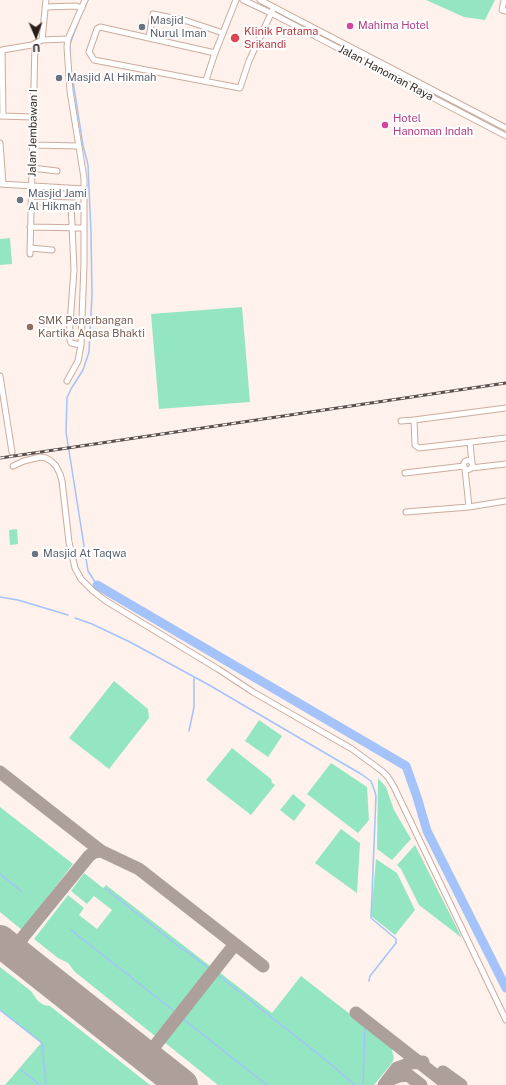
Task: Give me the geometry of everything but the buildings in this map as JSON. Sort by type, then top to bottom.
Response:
[{"type":"street","points":[[42,40],[46,0]]},
{"type":"street","points":[[67,380],[78,361],[81,346],[84,178],[70,92],[67,53],[68,39],[85,0]]},
{"type":"street","points":[[206,80],[236,0]]},
{"type":"street","name":"Jalan Hanoman Raya","points":[[243,0],[271,13],[504,135]]},
{"type":"street","name":"Jalan Hanoman Raya","points":[[260,0],[506,126]]},
{"type":"street","points":[[504,0],[502,9],[504,11]]},
{"type":"street","points":[[45,7],[76,6],[82,8]]},
{"type":"street","points":[[215,53],[102,27],[98,27],[89,49],[92,59],[206,80],[240,88],[249,61],[274,7]]},
{"type":"street","points":[[149,37],[154,14],[187,21],[223,33]]},
{"type":"street","points":[[33,117],[2,116],[1,50],[35,44],[42,40],[68,39]]},
{"type":"street","name":"Jalan Jembawan I","points":[[30,254],[35,44]]},
{"type":"street","points":[[504,135],[506,126]]},
{"type":"street","points":[[0,143],[2,184],[84,189]]},
{"type":"street","points":[[32,145],[78,146]]},
{"type":"street","points":[[32,168],[57,171]]},
{"type":"street","points":[[31,202],[72,203],[74,270],[69,338],[71,343],[81,346]]},
{"type":"street","points":[[30,227],[84,228]]},
{"type":"street","points":[[30,248],[52,250]]},
{"type":"street","points":[[0,376],[12,452]]},
{"type":"street","points":[[401,421],[506,408]]},
{"type":"street","points":[[414,420],[415,440],[417,447],[470,443],[506,438]]},
{"type":"street","points":[[470,443],[472,466]]},
{"type":"street","points":[[13,466],[24,461],[40,457],[52,460],[56,466],[62,481],[68,542],[75,568],[81,580],[92,591],[253,692],[352,749],[388,777],[506,1020]]},
{"type":"street","points":[[405,473],[465,467],[468,470],[472,466],[506,464]]},
{"type":"street","points":[[465,467],[469,507]]},
{"type":"street","points":[[406,512],[469,507],[505,502]]},
{"type":"green space","points":[[426,0],[495,0],[485,20],[464,17]]},
{"type":"green space","points":[[10,238],[12,264],[0,265],[0,239]]},
{"type":"green space","points":[[242,307],[250,402],[159,409],[151,314]]},
{"type":"green space","points":[[17,529],[18,544],[10,545],[9,530]]},
{"type":"green space","points":[[114,681],[148,709],[149,718],[109,769],[69,738]]},
{"type":"green space","points":[[259,720],[282,736],[268,757],[245,741]]},
{"type":"green space","points":[[232,748],[271,779],[272,783],[275,785],[251,815],[206,780]]},
{"type":"green space","points":[[331,763],[367,787],[369,820],[358,833],[307,794]]},
{"type":"green space","points":[[378,778],[386,787],[394,810],[411,839],[392,860],[377,849]]},
{"type":"green space","points":[[293,794],[306,805],[294,821],[280,810]]},
{"type":"green space","points":[[0,807],[73,864],[22,930],[0,912]]},
{"type":"green space","points":[[341,829],[360,843],[357,893],[315,863]]},
{"type":"green space","points":[[415,845],[462,938],[419,905],[401,869],[397,865]]},
{"type":"green space","points":[[376,859],[397,873],[415,910],[395,935],[371,916]]},
{"type":"green space","points":[[84,873],[103,888],[106,885],[210,966],[155,1036],[75,972],[68,963],[58,958],[34,939],[68,895],[84,908],[79,915],[97,929],[112,910],[94,896],[87,904],[71,891]]},
{"type":"green space","points":[[0,967],[31,991],[38,1001],[44,1005],[50,1006],[150,1085],[5,1085],[41,1043],[0,1010]]},
{"type":"green space","points":[[219,972],[272,1013],[301,976],[391,1046],[394,1058],[392,1063],[374,1085],[218,1085],[164,1042]]},
{"type":"waterway","points":[[85,5],[88,0]]},
{"type":"waterway","points":[[70,55],[70,44],[79,20]]},
{"type":"waterway","points":[[70,62],[83,145],[88,165],[92,295],[89,352],[83,370],[67,398],[66,432],[88,571],[97,585]]},
{"type":"waterway","points":[[97,585],[406,766],[427,831],[506,988]]},
{"type":"waterway","points":[[0,597],[18,600],[68,615]]},
{"type":"waterway","points":[[75,618],[92,624],[130,642],[209,685],[371,781],[376,796],[371,918],[396,939],[396,943],[370,976],[369,981]]},
{"type":"waterway","points":[[189,731],[194,707],[194,677]]},
{"type":"waterway","points":[[0,874],[21,891]]},
{"type":"waterway","points":[[106,889],[207,967]]},
{"type":"waterway","points":[[71,930],[174,1011]]},
{"type":"waterway","points":[[218,975],[355,1085]]},
{"type":"waterway","points":[[0,1010],[42,1043],[46,1085]]},
{"type":"waterway","points":[[183,1019],[267,1085]]},
{"type":"waterway","points":[[363,1085],[365,1028]]},
{"type":"waterway","points":[[21,1070],[40,1085]]},
{"type":"taxiway","points":[[0,772],[101,851],[139,869],[263,966]]},
{"type":"taxiway","points":[[3,943],[11,945],[19,942],[89,856],[94,852],[101,851]]},
{"type":"taxiway","points":[[22,939],[18,947],[24,961]]},
{"type":"taxiway","points":[[134,1048],[146,1050],[154,1047],[235,944]]},
{"type":"taxiway","points":[[356,1013],[448,1085]]},
{"type":"taxiway","points":[[154,1047],[152,1050],[152,1057],[156,1065]]},
{"type":"taxiway","points":[[384,1085],[397,1068],[411,1063],[423,1062]]},
{"type":"taxiway","points":[[443,1072],[461,1085]]},
{"type":"taxiway","points":[[389,1080],[399,1076],[408,1075],[421,1085]]},
{"type":"runway","points":[[0,941],[182,1085]]},
{"type":"railway","points":[[0,458],[506,383]]},
{"type":"place","name":"Mahima Hotel","points":[[350,26]]},
{"type":"place","name":"Masjid Nurul Iman","points":[[142,27]]},
{"type":"place","name":"Klinik Pratama Srikandi","points":[[235,38]]},
{"type":"place","name":"Masjid Al Hikmah","points":[[59,78]]},
{"type":"place","name":"Hotel Hanoman Indah","points":[[385,125]]},
{"type":"place","name":"Masjid Jami Al Hikmah","points":[[20,200]]},
{"type":"place","name":"SMK Penerbangan Kartika Aqasa Bhakti","points":[[30,327]]},
{"type":"place","name":"Masjid At Taqwa","points":[[35,554]]}]
